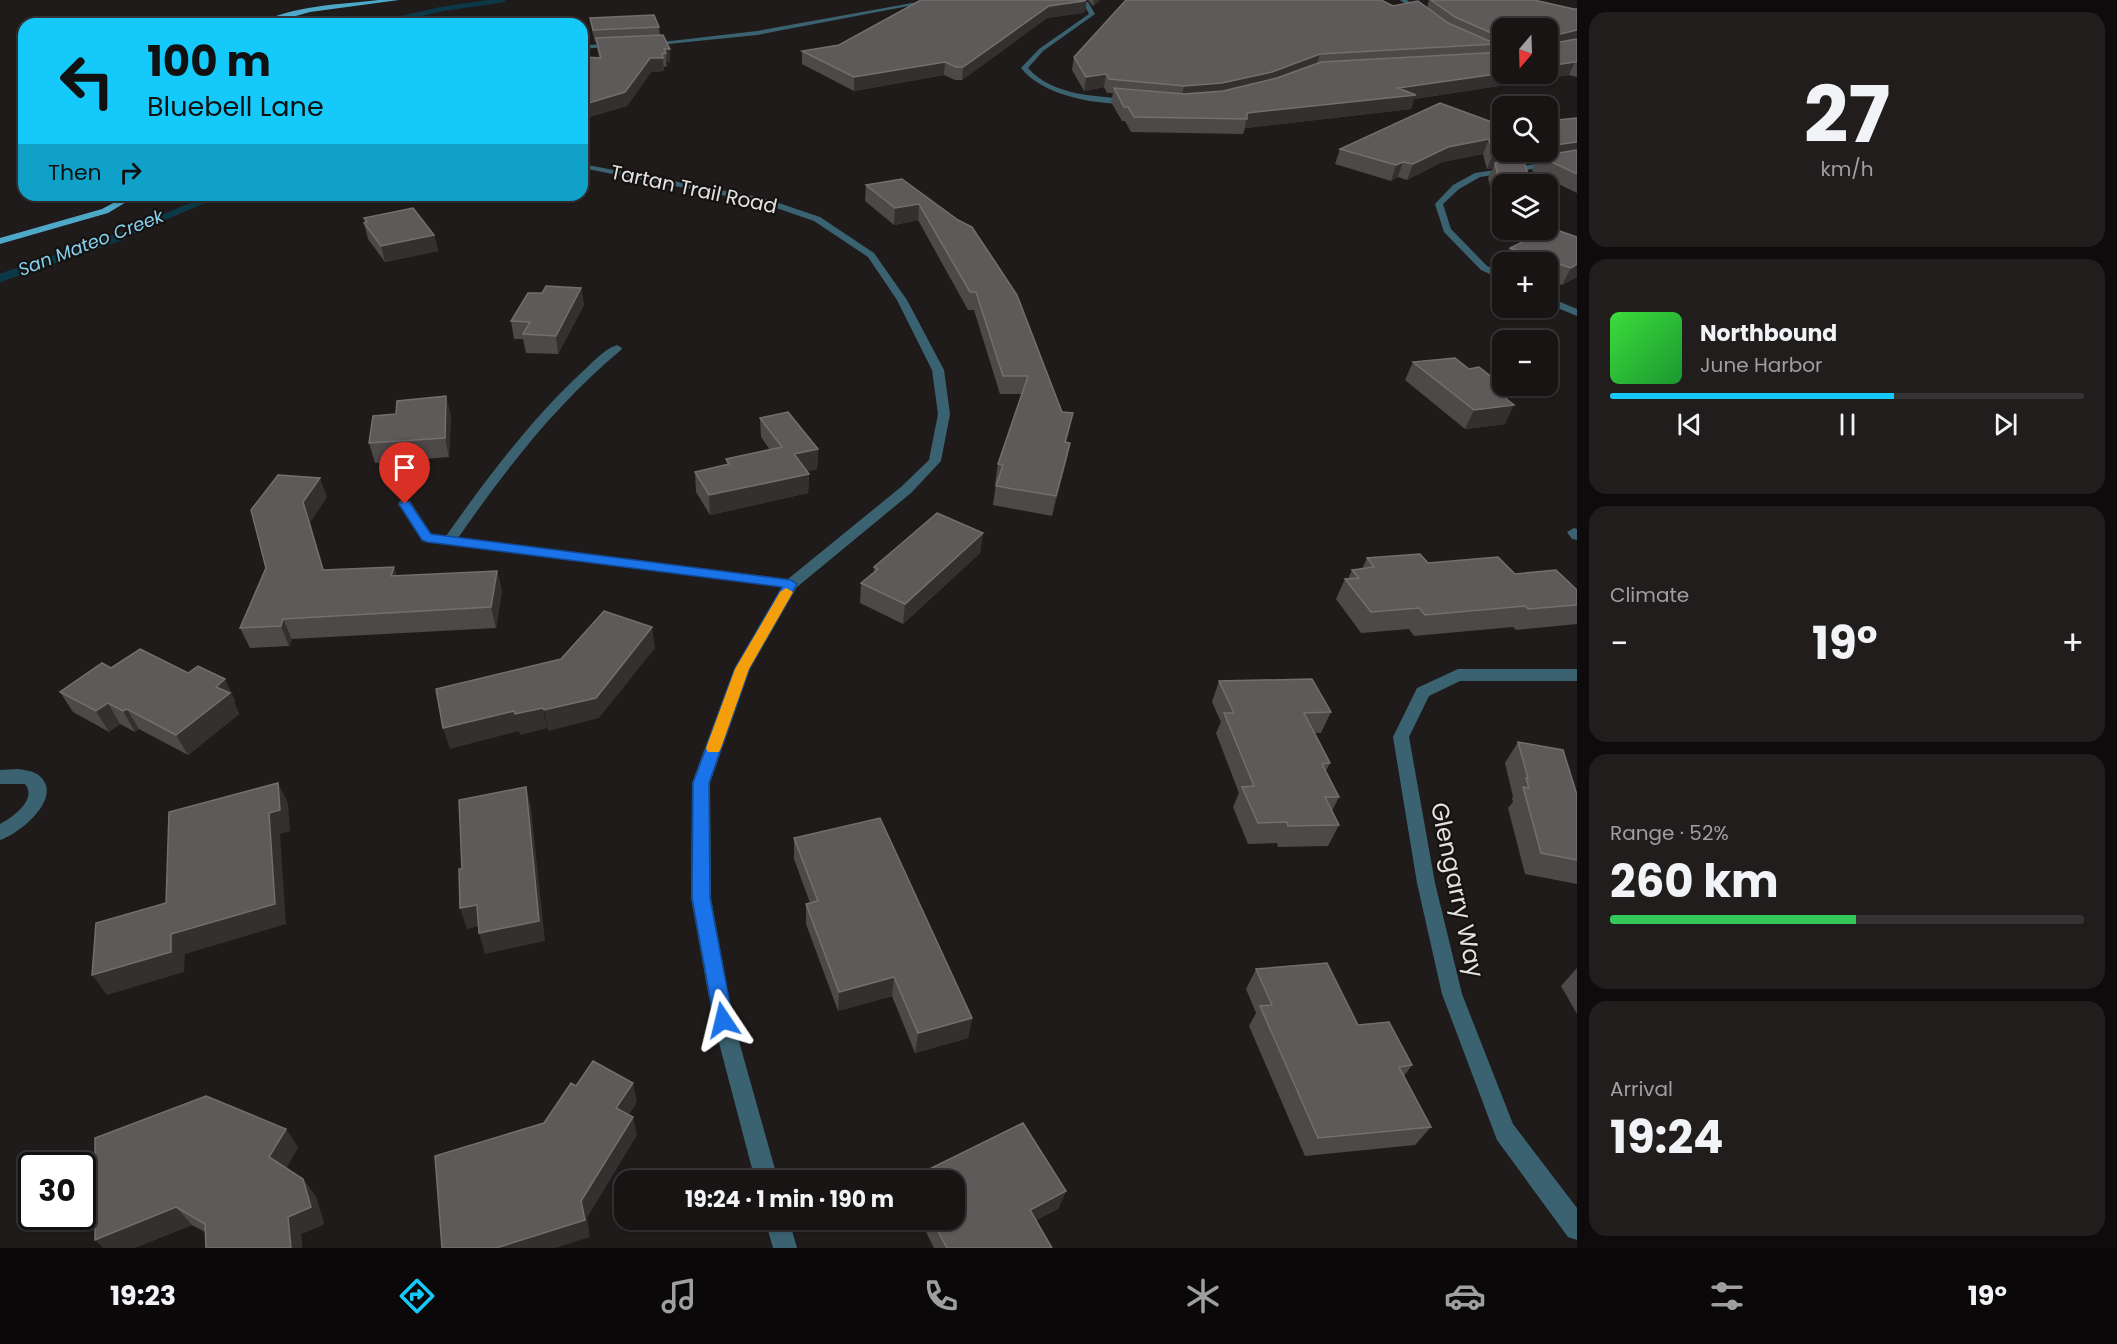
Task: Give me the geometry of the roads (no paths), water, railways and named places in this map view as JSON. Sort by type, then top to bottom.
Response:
[{"type":"main road","points":[[276,18],[314,9],[396,0]]},
{"type":"main road","points":[[0,241],[105,211],[123,201]]},
{"type":"street","points":[[639,45],[685,43],[746,35],[937,0]]},
{"type":"street","points":[[1076,0],[1086,3],[1092,14],[1041,50],[1024,68],[1030,78],[1049,87],[1074,94],[1135,101]]},
{"type":"street","points":[[1403,0],[1430,19]]},
{"type":"street","points":[[588,47],[628,45]]},
{"type":"street","points":[[1492,272],[1484,268],[1447,230],[1439,204],[1456,187],[1478,175],[1577,160]]},
{"type":"street","name":"Tartan Trail Road","points":[[588,167],[764,201],[817,219],[871,255],[902,300],[938,370],[944,414],[935,461],[906,490],[791,584],[742,669],[701,783],[701,898],[723,1020],[763,1170]]},
{"type":"street","points":[[1558,304],[1577,313]]},
{"type":"street","points":[[450,540],[495,476],[536,425],[591,369],[617,348]]},
{"type":"street","points":[[405,504],[427,538],[791,584]]},
{"type":"street","name":"Glengarry Way","points":[[1577,675],[1458,675],[1423,692],[1401,737],[1426,883],[1452,994],[1505,1132],[1577,1228]]},
{"type":"street","points":[[0,777],[24,776],[34,782],[38,792],[36,804],[25,817],[0,833]]},
{"type":"street","points":[[780,1230],[785,1248]]},
{"type":"waterway","name":"San Mateo Creek","points":[[402,18],[442,9],[503,0]]},
{"type":"waterway","name":"San Mateo Creek","points":[[118,237],[202,201]]},
{"type":"waterway","name":"San Mateo Creek","points":[[0,278],[122,236]]}]
